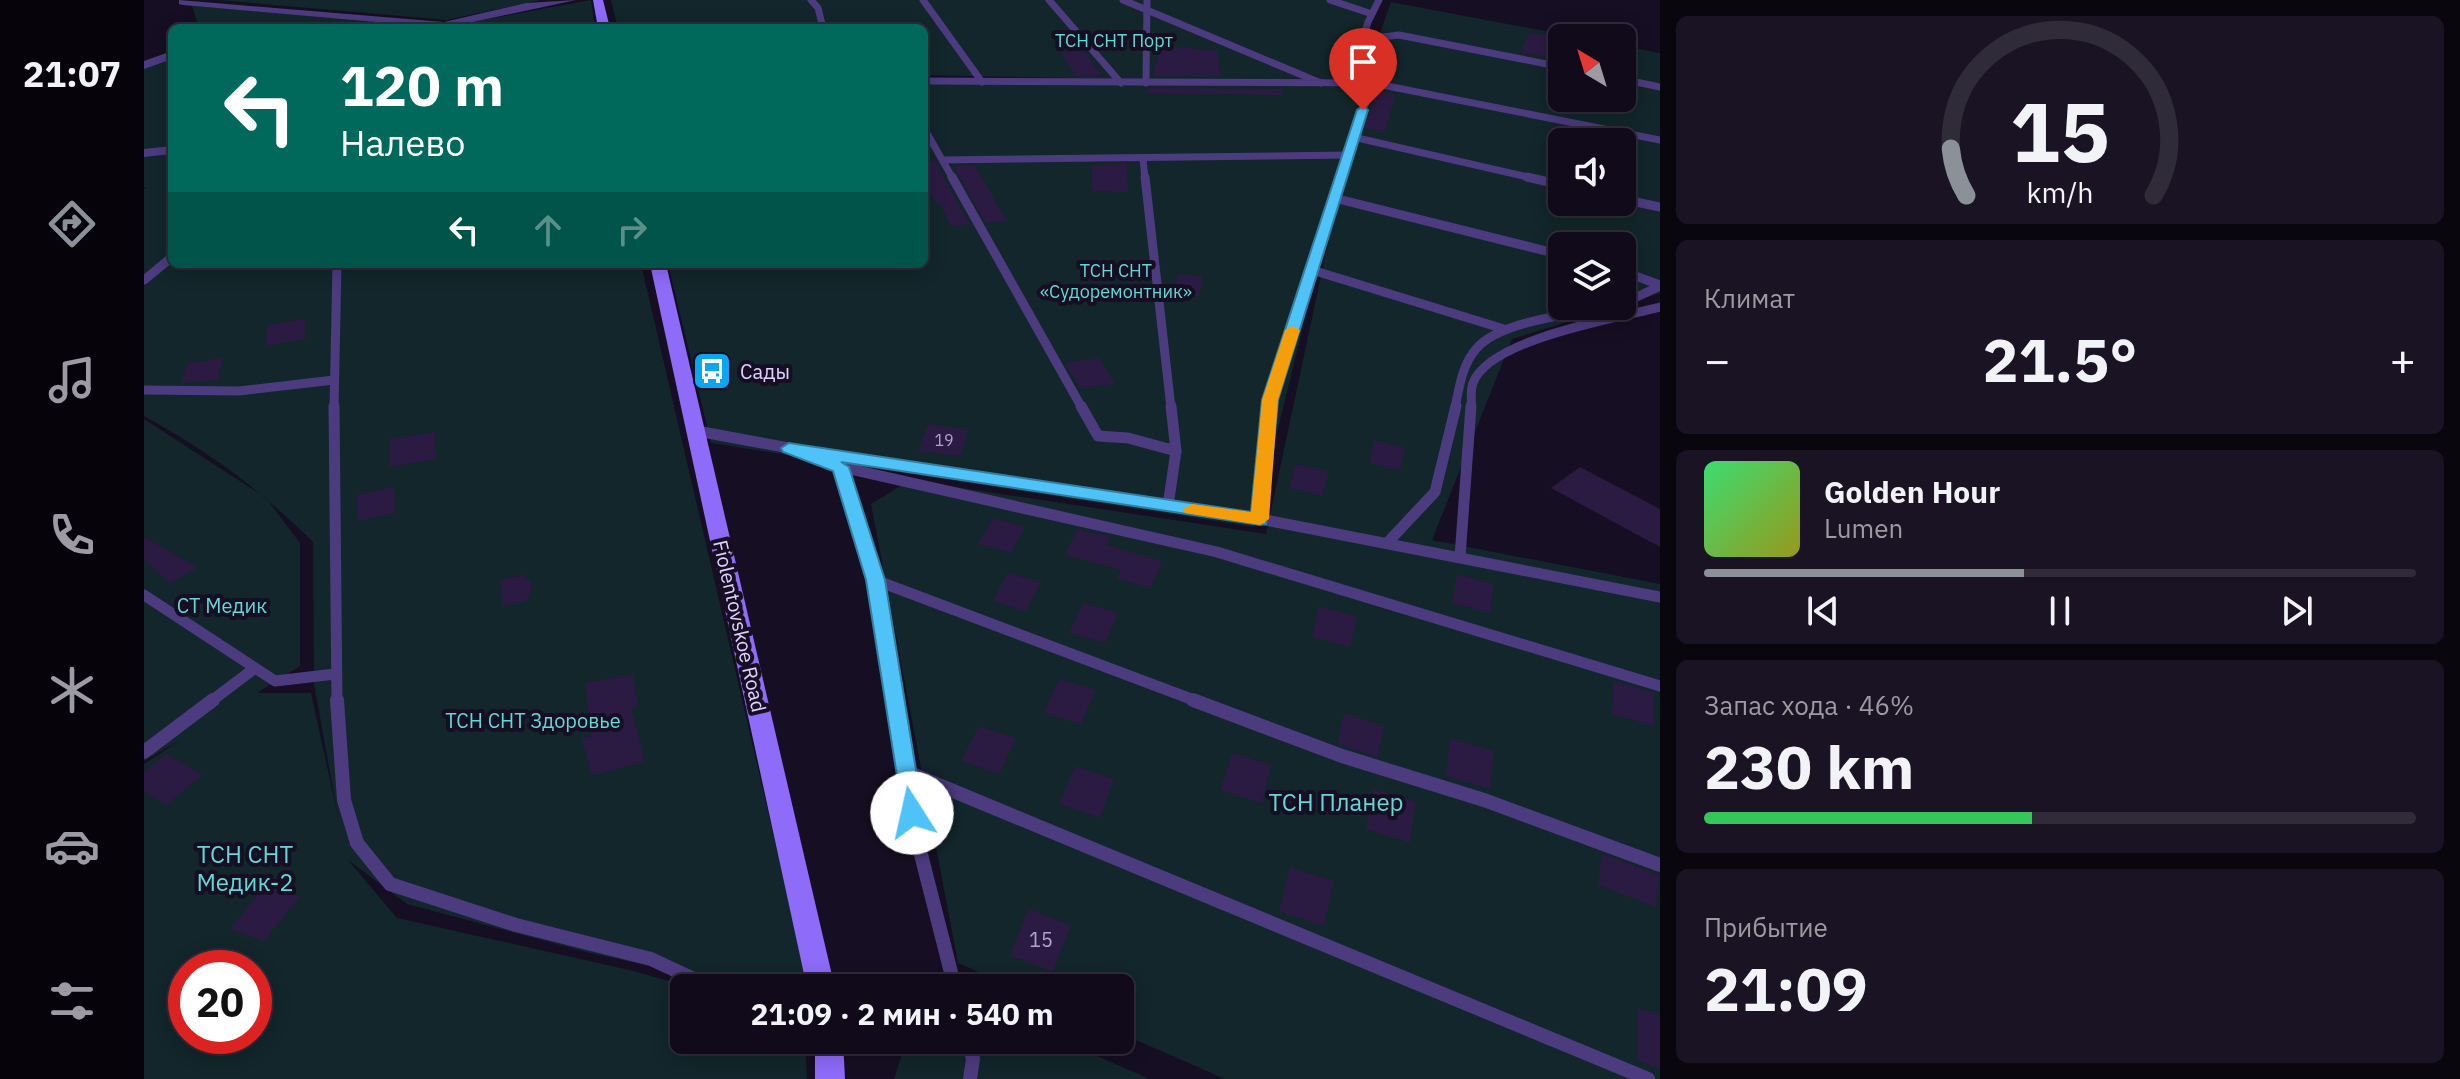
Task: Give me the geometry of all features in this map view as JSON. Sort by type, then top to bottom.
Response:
[{"type":"main road","points":[[598,0],[603,24]]},
{"type":"main road","name":"Fiolentovskoe Road","points":[[659,268],[818,974]]},
{"type":"main road","points":[[829,1054],[830,1079]]},
{"type":"street","points":[[446,24],[526,6],[571,0]]},
{"type":"street","points":[[183,2],[416,24]]},
{"type":"street","points":[[144,65],[168,56]]},
{"type":"street","points":[[144,153],[168,150]]},
{"type":"lane","points":[[811,0],[818,8],[822,24]]},
{"type":"lane","points":[[923,0],[982,82]]},
{"type":"lane","points":[[1049,0],[1121,83]]},
{"type":"lane","points":[[1123,0],[1326,85]]},
{"type":"lane","points":[[1146,83],[1147,0]]},
{"type":"lane","points":[[1330,0],[1372,14]]},
{"type":"lane","points":[[1350,84],[1379,0]]},
{"type":"lane","points":[[1260,519],[1270,400],[1372,83],[1383,37],[1399,35],[1548,64]]},
{"type":"lane","points":[[928,81],[1372,83],[1660,140]]},
{"type":"lane","points":[[1636,82],[1660,87]]},
{"type":"lane","points":[[928,134],[1098,436],[1128,438],[1176,451]]},
{"type":"lane","points":[[1353,137],[1548,182]]},
{"type":"lane","points":[[944,160],[1348,155]]},
{"type":"lane","points":[[1143,159],[1176,451],[1168,506]]},
{"type":"lane","points":[[1334,198],[1548,252]]},
{"type":"lane","points":[[1636,202],[1660,207]]},
{"type":"lane","points":[[144,280],[168,260]]},
{"type":"lane","points":[[337,268],[335,674],[344,800],[357,843],[390,884],[516,925],[651,959],[683,974]]},
{"type":"lane","points":[[1312,270],[1504,329]]},
{"type":"lane","points":[[1636,277],[1660,286]]},
{"type":"lane","points":[[1636,297],[1660,286]]},
{"type":"lane","points":[[1460,557],[1473,382],[1494,357],[1541,337],[1660,307]]},
{"type":"lane","points":[[1388,542],[1435,492],[1452,430],[1460,378],[1476,348],[1504,329],[1548,320]]},
{"type":"lane","points":[[144,390],[184,394],[264,392],[334,380]]},
{"type":"lane","points":[[697,431],[789,448],[1260,519],[1660,597]]},
{"type":"lane","points":[[789,448],[841,467],[1217,552],[1660,686]]},
{"type":"lane","points":[[841,467],[875,580],[916,835],[951,974]]},
{"type":"lane","points":[[875,580],[1342,756],[1484,800],[1660,865]]},
{"type":"lane","points":[[144,595],[275,681],[335,674]]},
{"type":"lane","points":[[144,752],[255,668]]},
{"type":"lane","points":[[905,771],[1648,1079]]},
{"type":"lane","points":[[970,1079],[972,1054]]},
{"type":"green space","points":[[218,0],[541,0],[447,20]]},
{"type":"green space","points":[[591,0],[594,24],[461,24]]},
{"type":"green space","name":"ТСН СНТ Порт","points":[[611,0],[1121,0],[1316,83],[928,75],[928,24],[617,24]]},
{"type":"green space","points":[[1130,0],[1380,0],[1342,79],[1323,80]]},
{"type":"green space","name":"ТСН Планер","points":[[1391,2],[1548,32],[1548,112],[1636,112],[1636,49],[1660,53],[1660,293],[1636,301],[1636,232],[1548,232],[1548,320],[1574,320],[1512,339],[1432,540],[1660,584],[1660,1079],[1225,1079],[1134,1039],[1134,974],[983,974],[958,963],[871,504],[910,480],[1266,534],[1358,102],[1254,527],[711,443],[669,268],[928,268],[928,80],[1361,87]]},
{"type":"green space","points":[[192,6],[424,24],[198,24]]},
{"type":"green space","name":"ТСН СНТ Здоровье","points":[[168,52],[168,268],[642,268],[806,974],[688,974],[590,953],[407,904],[348,860],[397,918],[670,981],[670,1054],[806,1054],[807,1079],[144,1079],[144,764],[179,741],[144,761],[144,419],[261,494],[191,444],[144,416],[144,189],[147,187],[144,188],[144,61]],"holes":[[[268,501],[313,542],[314,684],[338,817],[311,693],[257,693],[300,666],[300,543]]]},
{"type":"green space","points":[[905,1054],[1092,1054],[1150,1079],[894,1079],[901,1057]]},
{"type":"building","points":[[1530,32],[1548,35],[1548,57],[1520,52]]},
{"type":"building","points":[[1160,45],[1217,51],[1221,75],[1281,76],[1153,76]]},
{"type":"building","points":[[1084,51],[1102,75],[1075,75],[1061,52]]},
{"type":"building","points":[[1149,88],[1281,89],[1281,95],[1145,93]]},
{"type":"building","points":[[1378,91],[1395,94],[1385,132],[1364,128]]},
{"type":"building","points":[[936,161],[970,224],[951,226],[928,187],[928,162]]},
{"type":"building","points":[[1127,164],[1128,192],[1092,191],[1092,165]]},
{"type":"building","points":[[953,166],[975,166],[1007,221],[986,223]]},
{"type":"building","points":[[1177,274],[1202,276],[1200,296],[1175,294]]},
{"type":"building","points":[[305,319],[305,339],[266,346],[267,325]]},
{"type":"building","points":[[223,358],[218,380],[182,383],[187,363]]},
{"type":"building","points":[[1099,358],[1115,384],[1080,388],[1065,363]]},
{"type":"building","points":[[928,424],[969,429],[960,456],[918,451]]},
{"type":"building","points":[[435,432],[436,459],[389,467],[389,439]]},
{"type":"building","points":[[1374,440],[1405,448],[1400,470],[1369,463]]},
{"type":"building","points":[[1296,464],[1329,472],[1322,496],[1289,488]]},
{"type":"building","points":[[1580,467],[1660,509],[1660,547],[1551,488]]},
{"type":"building","points":[[394,487],[396,513],[358,521],[356,495]]},
{"type":"building","points":[[993,518],[1025,527],[1011,553],[978,544]]},
{"type":"building","points":[[1077,529],[1110,537],[1106,545],[1162,561],[1151,588],[1117,579],[1121,570],[1065,555]]},
{"type":"building","points":[[144,537],[198,568],[170,583],[144,559]]},
{"type":"building","points":[[1008,573],[1041,582],[1026,611],[992,601]]},
{"type":"building","points":[[1457,574],[1494,584],[1490,613],[1452,603]]},
{"type":"building","points":[[524,575],[533,585],[527,601],[503,606],[500,580]]},
{"type":"building","points":[[1083,603],[1118,613],[1105,643],[1069,633]]},
{"type":"building","points":[[1319,606],[1357,617],[1350,647],[1312,637]]},
{"type":"building","points":[[633,674],[638,707],[631,708],[645,761],[591,776],[582,738],[591,736],[585,683]]},
{"type":"building","points":[[1059,679],[1096,690],[1081,724],[1044,713]]},
{"type":"building","points":[[1613,681],[1654,693],[1654,726],[1612,714]]},
{"type":"building","points":[[1344,713],[1384,726],[1378,757],[1337,744]]},
{"type":"building","points":[[979,726],[1016,738],[999,774],[961,761]]},
{"type":"building","points":[[1450,738],[1494,751],[1490,789],[1446,776]]},
{"type":"building","points":[[1232,753],[1272,765],[1261,803],[1220,790]]},
{"type":"building","points":[[166,754],[202,775],[166,805],[144,792],[144,772]]},
{"type":"building","points":[[1075,766],[1114,779],[1100,818],[1059,804]]},
{"type":"building","points":[[1373,789],[1416,802],[1410,843],[1366,829]]},
{"type":"building","points":[[1602,854],[1659,875],[1656,907],[1598,885]]},
{"type":"building","points":[[1290,867],[1334,881],[1324,926],[1279,911]]},
{"type":"building","points":[[266,884],[300,896],[264,941],[230,929]]},
{"type":"building","points":[[1028,909],[1071,925],[1053,972],[1010,956]]},
{"type":"building","points":[[1637,1008],[1660,1015],[1660,1069],[1637,1060]]},
{"type":"slow traffic","points":[[1192,509],[1260,519],[1270,400],[1292,330]]},
{"type":"place","name":"Сады","points":[[712,371]]},
{"type":"route","points":[[912,813],[875,580],[841,467],[789,448],[1260,519],[1270,400],[1363,110]]},
{"type":"park label","name":"ТСН СНТ «Судоремонтник»","points":[[1116,280]]},
{"type":"park label","name":"СТ Медик","points":[[222,605]]},
{"type":"park label","name":"ТСН СНТ Медик-2","points":[[245,868]]}]
